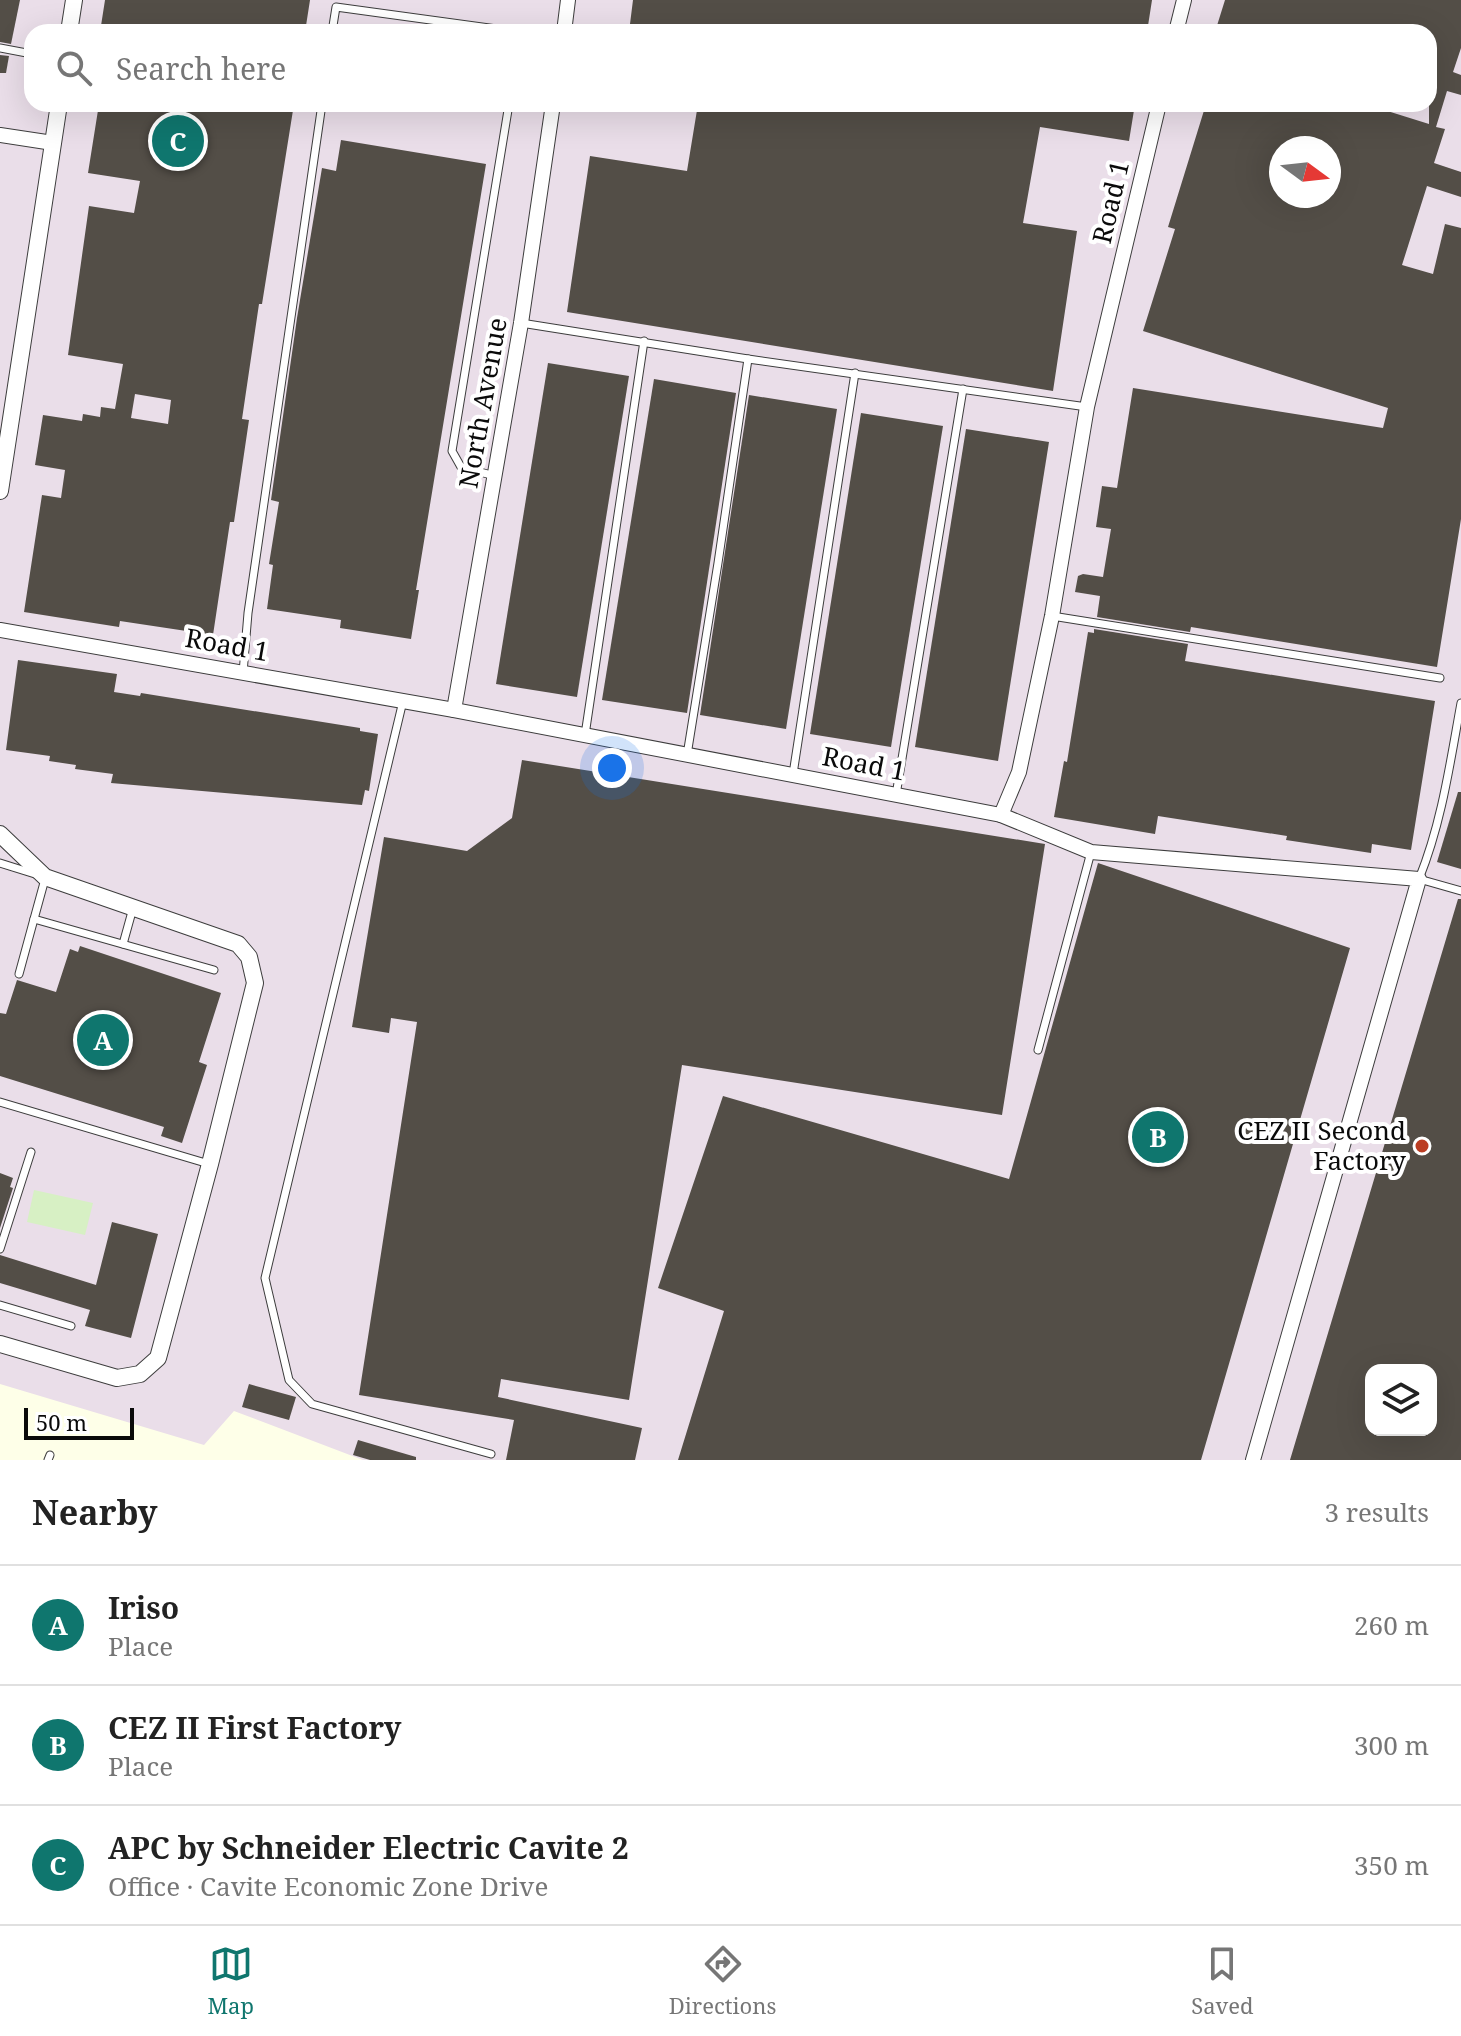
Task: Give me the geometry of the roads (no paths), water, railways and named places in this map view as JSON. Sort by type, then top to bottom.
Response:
[{"type":"street","points":[[70,24],[74,0]]},
{"type":"street","points":[[565,24],[568,0]]},
{"type":"street","points":[[1178,24],[1184,0]]},
{"type":"street","points":[[0,491],[58,112]]},
{"type":"street","name":"North Avenue","points":[[454,710],[521,323],[552,112]]},
{"type":"street","name":"Road 1","points":[[0,630],[454,710],[1001,815],[1019,772],[1052,616],[1087,407],[1157,112]]},
{"type":"street","points":[[0,135],[53,143]]},
{"type":"street","points":[[1001,815],[1091,852],[1419,879],[1253,1460]]},
{"type":"street","points":[[0,834],[45,877],[238,944],[249,957],[255,983],[158,1358],[140,1374],[117,1378],[0,1344]]},
{"type":"lane","points":[[333,24],[336,7],[460,24]]},
{"type":"lane","points":[[0,48],[24,52]]},
{"type":"lane","points":[[243,673],[248,613],[321,112]]},
{"type":"lane","points":[[495,476],[461,467],[452,451],[508,112]]},
{"type":"lane","points":[[521,323],[1087,407]]},
{"type":"lane","points":[[585,735],[644,341]]},
{"type":"lane","points":[[687,755],[748,359]]},
{"type":"lane","points":[[793,775],[855,373]]},
{"type":"lane","points":[[896,795],[963,389]]},
{"type":"lane","points":[[1052,616],[1440,678]]},
{"type":"lane","points":[[403,701],[265,1278],[289,1380],[312,1404],[491,1454]]},
{"type":"lane","points":[[1461,703],[1443,801],[1431,849],[1419,879],[1461,891]]},
{"type":"lane","points":[[1038,1050],[1091,852]]},
{"type":"lane","points":[[0,863],[45,877],[19,974]]},
{"type":"lane","points":[[123,944],[133,908]]},
{"type":"lane","points":[[34,919],[214,970]]},
{"type":"lane","points":[[0,1102],[210,1164]]},
{"type":"lane","points":[[0,1249],[31,1152]]},
{"type":"lane","points":[[0,1305],[71,1326]]},
{"type":"place","name":"APC by Schneider Electric Cavite 2","points":[[178,141]]},
{"type":"place","name":"Iriso","points":[[103,1040]]},
{"type":"place","name":"CEZ II First Factory","points":[[1158,1137]]},
{"type":"place","name":"CEZ II Second Factory","points":[[1422,1146]]}]
